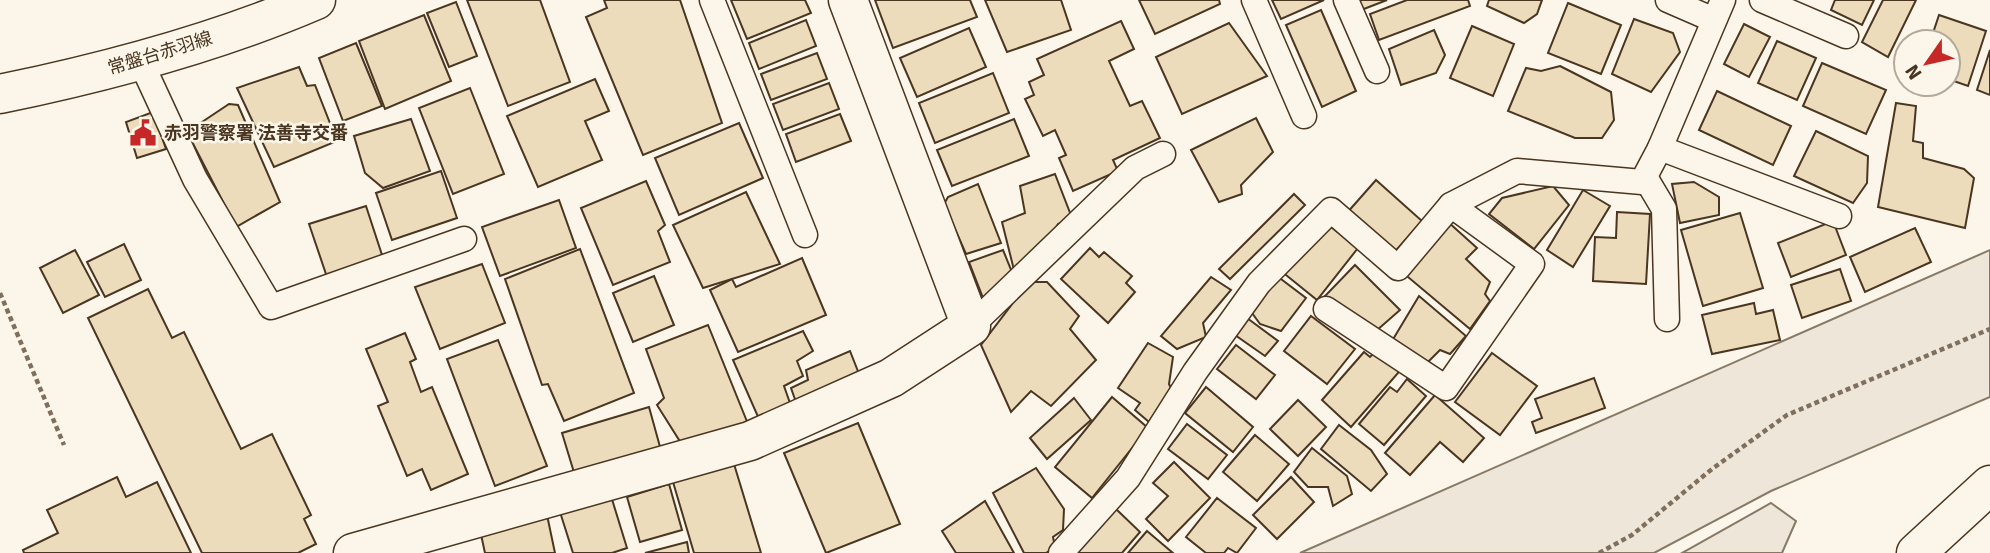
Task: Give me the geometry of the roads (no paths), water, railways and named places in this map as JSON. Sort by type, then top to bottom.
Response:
[{"type":"street","name":"常盤台赤羽線","points":[[0,94],[140,60],[285,13],[316,0]]},
{"type":"street","points":[[353,553],[750,441],[891,378],[971,326],[848,0]]},
{"type":"street","points":[[1916,553],[1990,485]]},
{"type":"lane","points":[[712,0],[805,235]]},
{"type":"lane","points":[[1254,0],[1304,116]]},
{"type":"lane","points":[[1346,0],[1377,71]]},
{"type":"lane","points":[[1061,553],[1128,478],[1195,372],[1259,283],[1331,209],[1398,268],[1451,205],[1517,171],[1643,182],[1718,10],[1668,0]]},
{"type":"lane","points":[[1762,0],[1846,36]]},
{"type":"lane","points":[[140,60],[195,179],[271,307],[464,239]]},
{"type":"lane","points":[[1660,148],[1839,216]]},
{"type":"lane","points":[[971,326],[1135,168],[1163,154]]},
{"type":"lane","points":[[1645,177],[1664,209],[1667,319]]},
{"type":"lane","points":[[1326,309],[1446,388],[1532,264],[1451,205]]},
{"type":"place","name":"赤羽警察署 法善寺交番","points":[[143,133]]}]
